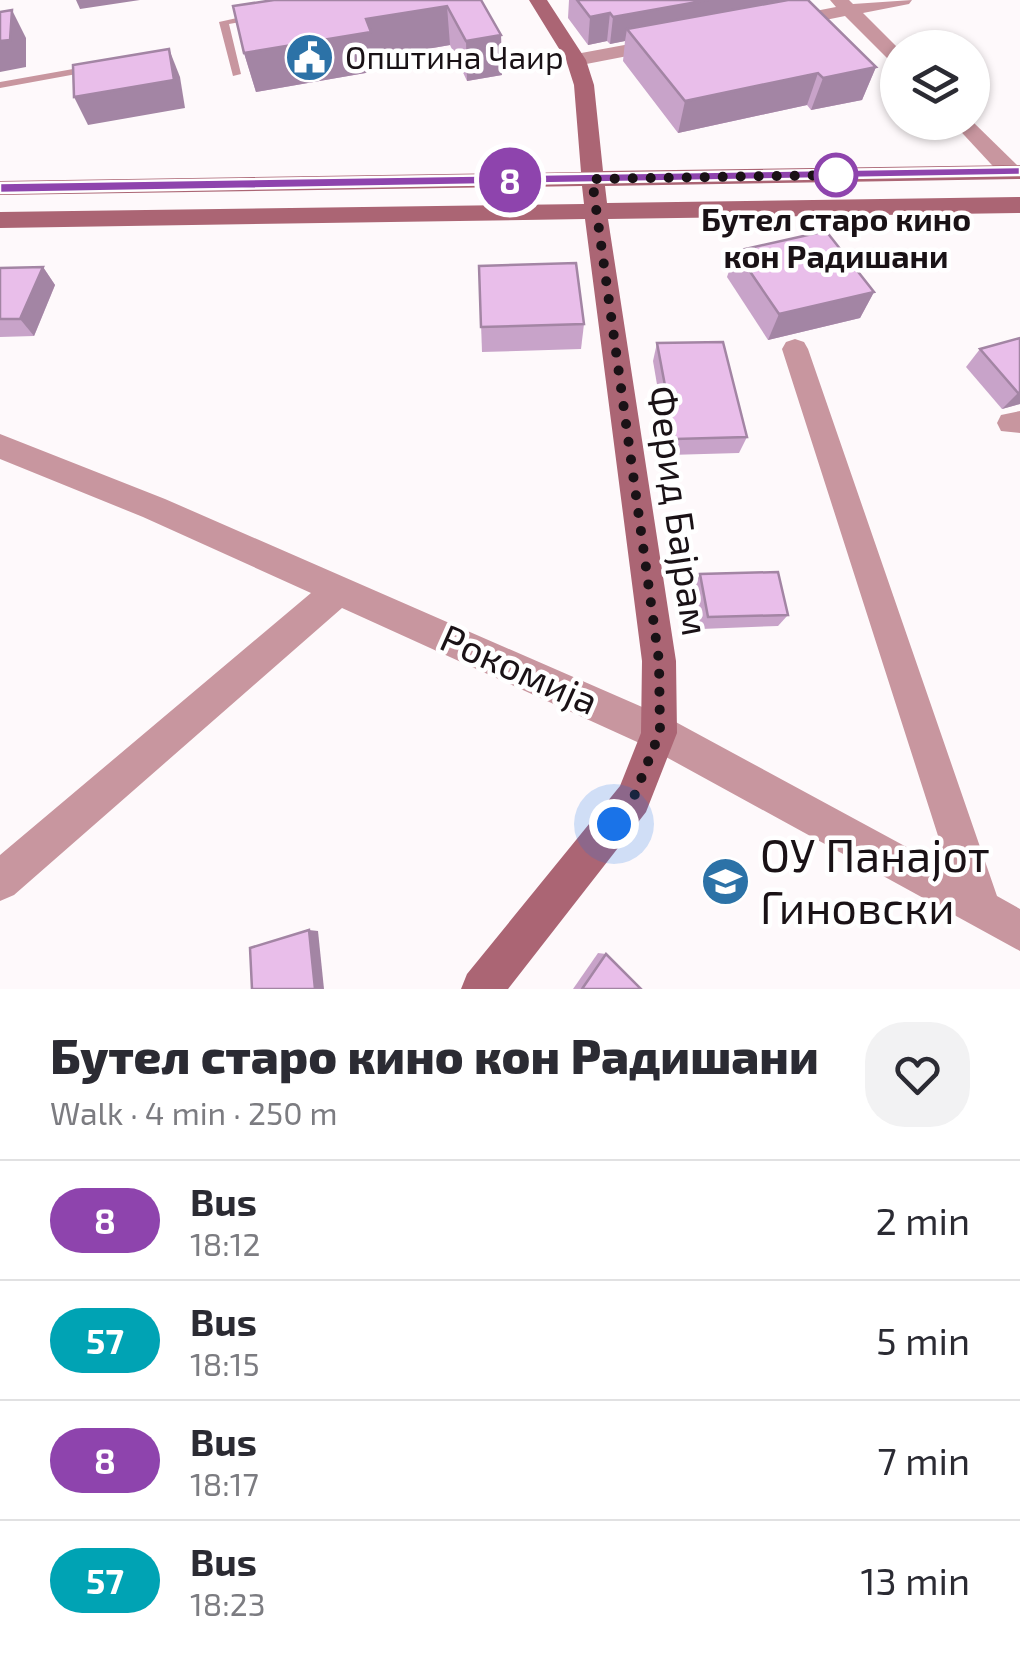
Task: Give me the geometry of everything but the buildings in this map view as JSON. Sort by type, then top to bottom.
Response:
[{"type":"street","name":"Ферид Бајрам","points":[[482,989],[633,799],[660,732],[659,661],[596,213],[584,85],[576,60],[538,0]]},
{"type":"street","points":[[758,27],[844,5],[903,0]]},
{"type":"street","points":[[844,5],[880,40]]},
{"type":"street","points":[[576,60],[684,40]]},
{"type":"street","points":[[981,140],[1016,172]]},
{"type":"street","points":[[0,188],[1016,172]]},
{"type":"street","points":[[0,220],[1020,205]]},
{"type":"street","points":[[795,349],[982,911]]},
{"type":"street","name":"Рокомија","points":[[0,446],[154,508],[660,732],[1020,931]]},
{"type":"street","points":[[0,881],[338,591]]},
{"type":"lane","points":[[236,74],[224,22],[276,14]]},
{"type":"lane","points":[[0,84],[96,68]]},
{"type":"bus line","name":"8","points":[[0,188],[1020,172]]},
{"type":"place","name":"Општина Чаир","points":[[310,58]]},
{"type":"place","name":"Бутел старо кино кон Радишани","points":[[836,175]]},
{"type":"place","name":"ОУ Панајот Гиновски","points":[[725,882]]},
{"type":"route","points":[[614,824],[633,799],[660,732],[659,661],[592,179],[836,175]]}]
